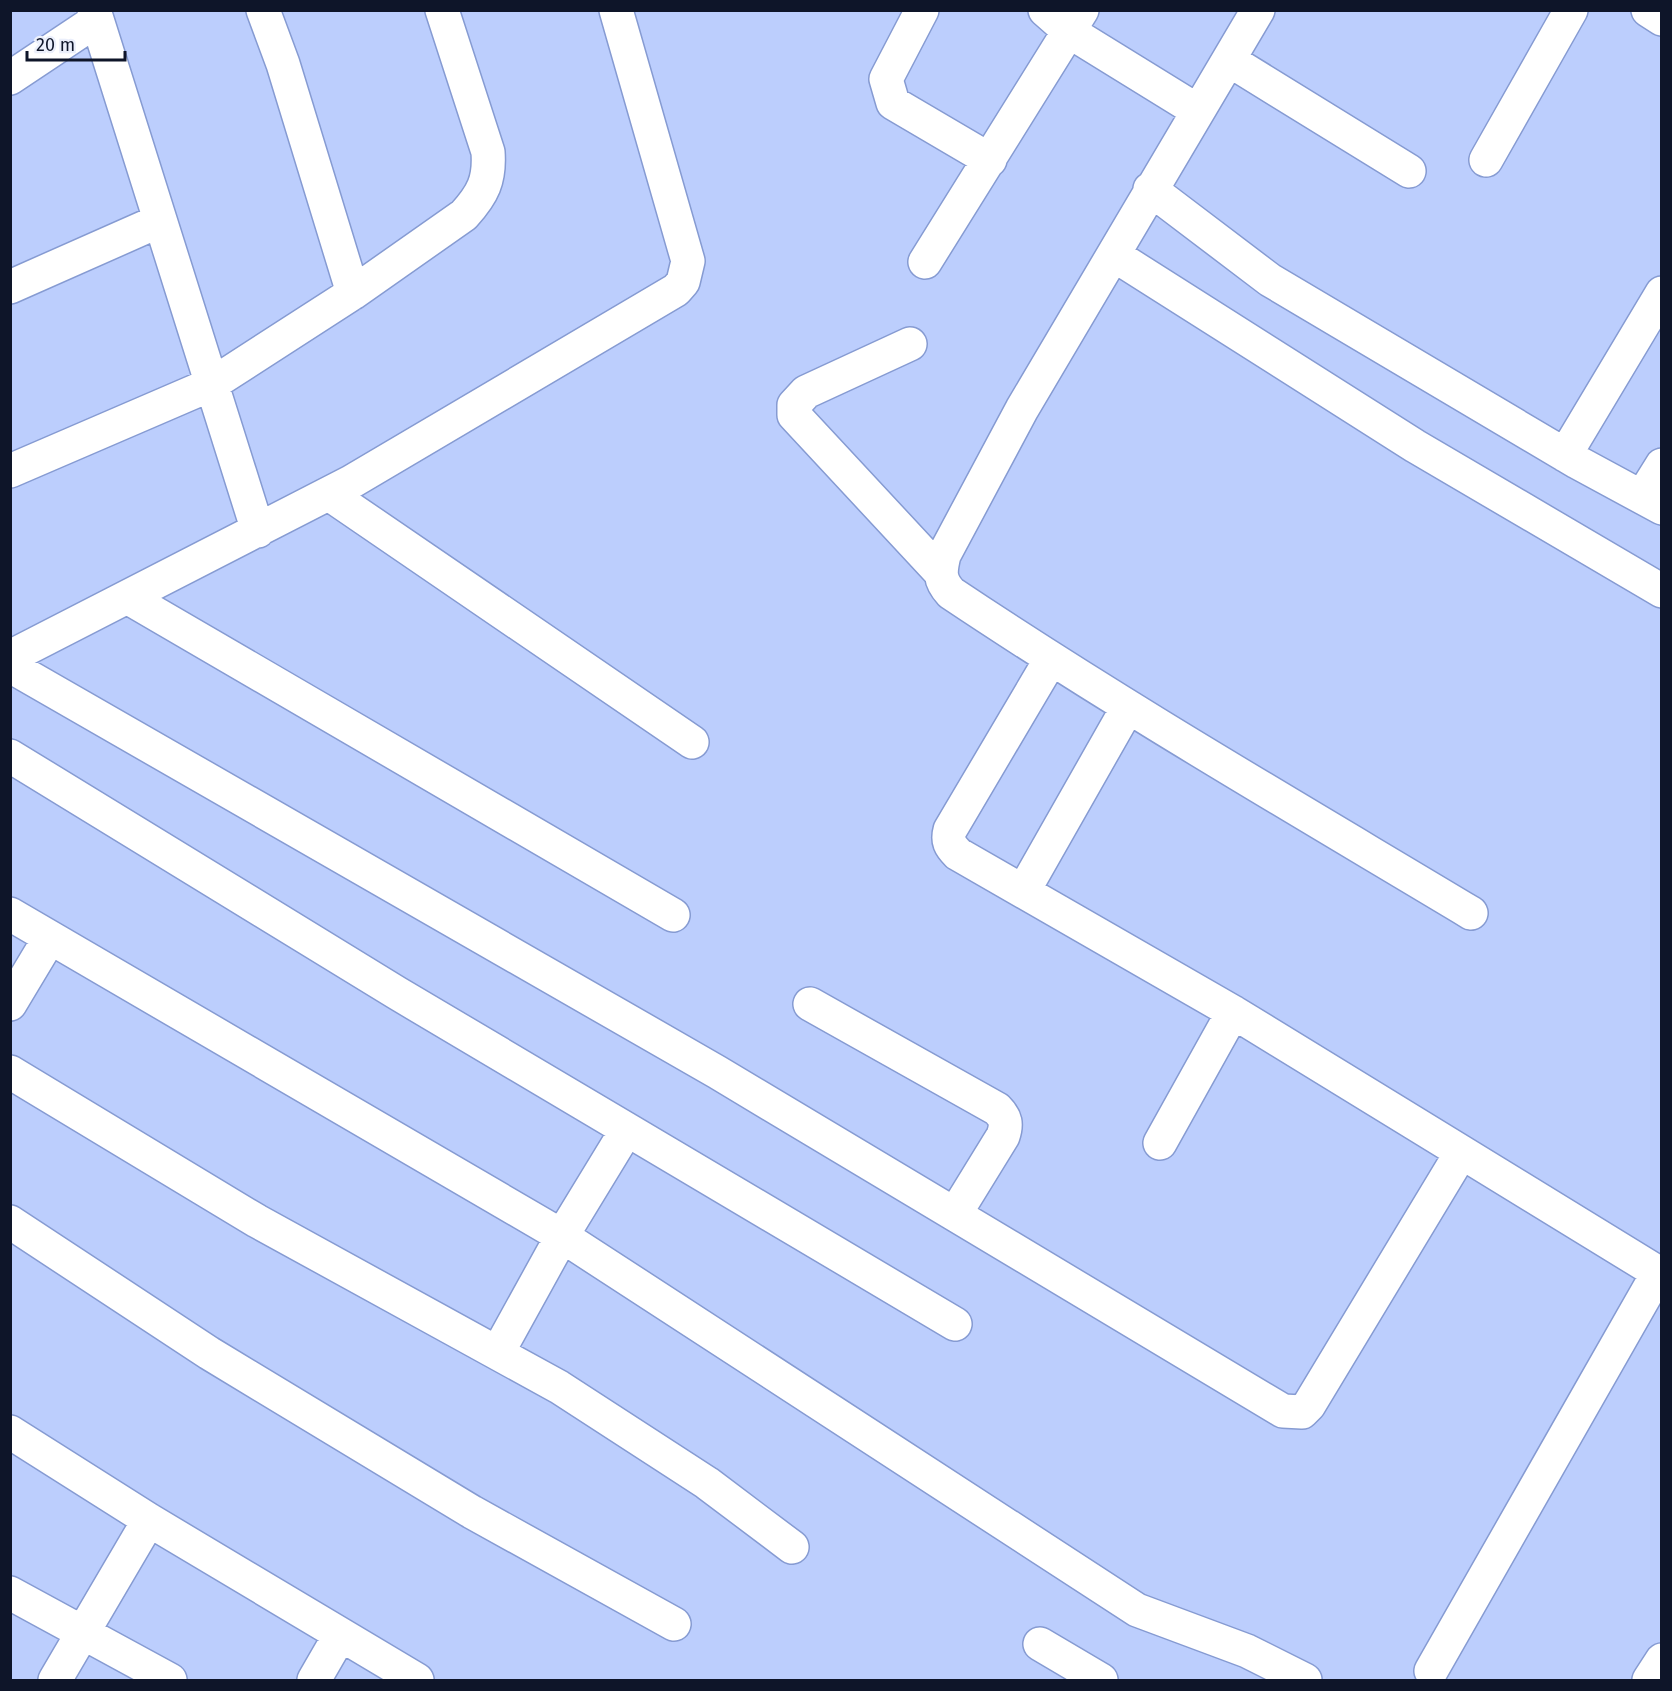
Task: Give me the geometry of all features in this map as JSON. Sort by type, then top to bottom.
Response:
[{"type":"street","points":[[263,10],[283,64],[353,293]]},
{"type":"street","points":[[10,471],[212,384],[353,293],[464,215],[478,199],[489,172],[488,152],[442,10]]},
{"type":"street","points":[[10,657],[329,494],[676,290],[683,282],[688,261],[616,10]]},
{"type":"street","points":[[922,10],[886,79],[893,103],[990,160]]},
{"type":"street","points":[[1045,10],[1076,21],[1198,111]]},
{"type":"street","points":[[939,572],[944,555],[1022,409],[1114,255],[1150,189],[1258,10]]},
{"type":"street","points":[[1486,160],[1571,10]]},
{"type":"street","points":[[1648,10],[1662,19]]},
{"type":"street","points":[[10,78],[95,15],[258,531]]},
{"type":"street","points":[[925,262],[1076,21]]},
{"type":"street","points":[[1229,60],[1409,171]]},
{"type":"street","points":[[1150,189],[1270,280],[1565,455],[1652,502],[1662,465]]},
{"type":"street","points":[[10,287],[159,220]]},
{"type":"street","points":[[1114,255],[1415,447],[1662,591]]},
{"type":"street","points":[[1565,455],[1661,294]]},
{"type":"street","points":[[910,344],[806,392],[794,405],[794,415],[939,572],[942,584],[951,593],[1128,706],[1471,913]]},
{"type":"street","points":[[329,494],[692,742]]},
{"type":"street","points":[[127,597],[674,915]]},
{"type":"street","points":[[1051,658],[948,838],[950,846],[958,854],[1233,1012],[1660,1274],[1431,1671]]},
{"type":"street","points":[[10,666],[717,1072],[1283,1411],[1302,1412],[1309,1405],[1461,1153]]},
{"type":"street","points":[[1024,890],[1128,706]]},
{"type":"street","points":[[10,756],[626,1131],[955,1324]]},
{"type":"street","points":[[10,914],[49,939],[562,1236],[1137,1610],[1239,1647],[1272,1661],[1305,1680]]},
{"type":"street","points":[[10,1004],[49,939]]},
{"type":"street","points":[[810,1004],[997,1109],[1004,1117],[1006,1126],[1003,1136],[955,1214]]},
{"type":"street","points":[[1160,1143],[1233,1012]]},
{"type":"street","points":[[10,1071],[237,1209],[498,1352],[651,1446],[792,1547]]},
{"type":"street","points":[[498,1352],[562,1236],[626,1131]]},
{"type":"street","points":[[10,1222],[209,1353],[472,1512],[674,1624]]},
{"type":"street","points":[[10,1432],[149,1520],[417,1680]]},
{"type":"street","points":[[56,1680],[149,1520]]},
{"type":"street","points":[[10,1593],[170,1680]]},
{"type":"street","points":[[314,1680],[340,1635]]},
{"type":"street","points":[[1040,1644],[1101,1680]]},
{"type":"street","points":[[1649,1680],[1662,1660]]}]
